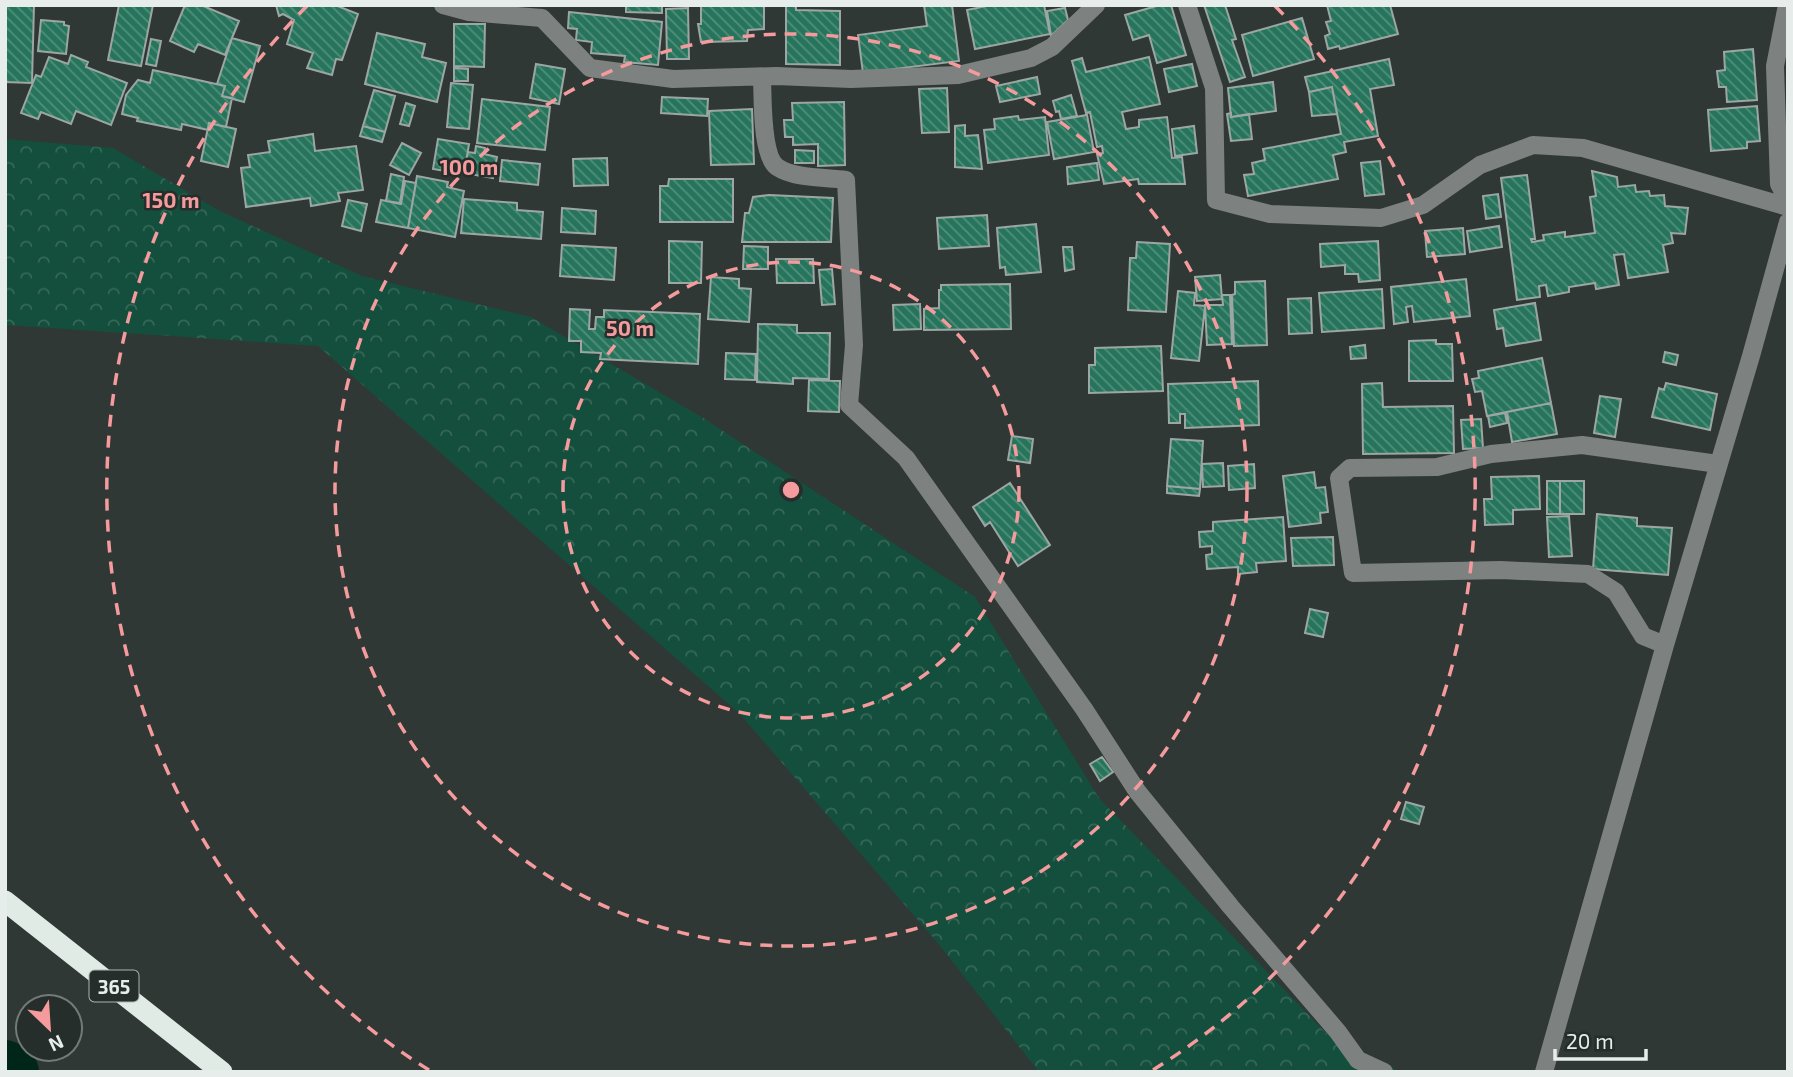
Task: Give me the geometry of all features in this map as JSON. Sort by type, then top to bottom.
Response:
[{"type":"highway","name":"365","points":[[5,901],[222,1072]]},
{"type":"street","points":[[443,5],[469,12],[543,12],[590,68],[673,79],[776,76],[851,79],[958,75],[1031,58],[1052,47],[1096,5]]},
{"type":"street","points":[[1187,5],[1214,88],[1216,200],[1270,214],[1381,218],[1423,205],[1480,165],[1533,145],[1583,148],[1788,207]]},
{"type":"street","points":[[1787,5],[1775,66],[1779,184],[1788,201]]},
{"type":"street","points":[[762,78],[766,149],[775,165],[790,173],[846,180],[853,345],[849,405],[906,458],[1084,709],[1137,791],[1231,907],[1338,1032],[1358,1060],[1384,1072]]},
{"type":"street","points":[[1544,1072],[1788,222]]},
{"type":"street","points":[[1665,645],[1643,636],[1616,592],[1588,574],[1502,570],[1353,573],[1339,478],[1350,468],[1437,467],[1490,454],[1582,444],[1718,464]]},
{"type":"green space","points":[[5,139],[113,148],[218,210],[362,276],[531,317],[705,419],[975,597],[1099,798],[1326,1033],[1401,1072],[1039,1072],[937,942],[739,713],[318,346],[5,325]]},
{"type":"building","points":[[5,5],[34,5],[32,83],[5,82]]},
{"type":"building","points":[[119,5],[153,5],[141,66],[108,60]]},
{"type":"building","points":[[185,5],[201,5],[239,21],[225,55],[198,44],[194,52],[170,41]]},
{"type":"building","points":[[276,5],[335,5],[358,14],[342,60],[336,59],[332,75],[307,68],[313,53],[287,44],[294,20],[283,14],[279,16]]},
{"type":"building","points":[[626,5],[662,5],[662,13],[626,12]]},
{"type":"building","points":[[764,5],[764,29],[748,30],[747,41],[701,42],[698,24],[701,24],[701,6]]},
{"type":"building","points":[[786,5],[796,5],[796,10],[840,11],[840,65],[786,64]]},
{"type":"building","points":[[924,5],[952,5],[959,61],[863,73],[858,35],[927,26]]},
{"type":"building","points":[[991,5],[1044,5],[1050,34],[975,49],[967,10]]},
{"type":"building","points":[[1160,5],[1171,5],[1186,55],[1157,63],[1149,35],[1133,40],[1125,15]]},
{"type":"building","points":[[1204,5],[1225,5],[1236,39],[1232,40],[1245,77],[1230,82]]},
{"type":"building","points":[[1327,5],[1390,5],[1398,34],[1340,49],[1339,46],[1328,49],[1325,36],[1330,34],[1326,22],[1331,21]]},
{"type":"building","points":[[688,8],[689,59],[667,59],[666,9]]},
{"type":"building","points":[[1065,8],[1068,20],[1051,36],[1047,11]]},
{"type":"building","points":[[569,12],[662,22],[658,65],[624,62],[625,56],[591,53],[592,42],[576,40],[577,29],[568,28]]},
{"type":"building","points":[[1302,18],[1314,59],[1253,76],[1242,35]]},
{"type":"building","points":[[41,20],[64,22],[64,25],[69,26],[66,54],[38,51]]},
{"type":"building","points":[[454,24],[485,24],[484,67],[454,66]]},
{"type":"building","points":[[377,33],[425,44],[422,57],[446,63],[437,102],[365,84]]},
{"type":"building","points":[[232,38],[260,46],[244,102],[222,96],[225,86],[217,84]]},
{"type":"building","points":[[151,39],[161,41],[156,66],[146,64]]},
{"type":"building","points":[[1753,49],[1757,100],[1727,102],[1726,87],[1719,87],[1717,71],[1725,70],[1724,52]]},
{"type":"building","points":[[71,55],[88,62],[86,67],[127,83],[111,125],[76,111],[71,124],[41,112],[38,119],[21,113],[36,75],[41,77],[49,57],[68,64]]},
{"type":"building","points":[[1149,57],[1160,104],[1122,112],[1126,129],[1139,127],[1139,120],[1167,117],[1172,158],[1182,157],[1185,184],[1139,184],[1138,179],[1104,184],[1097,154],[1103,153],[1102,146],[1097,147],[1090,112],[1086,113],[1072,61],[1082,58],[1086,72]]},
{"type":"building","points":[[1389,59],[1394,85],[1370,89],[1378,136],[1344,142],[1346,152],[1333,155],[1338,179],[1248,196],[1244,175],[1254,174],[1252,163],[1265,160],[1263,149],[1341,134],[1332,87],[1309,92],[1305,77]]},
{"type":"building","points":[[536,64],[565,69],[559,104],[530,98]]},
{"type":"building","points":[[1192,64],[1197,86],[1169,92],[1164,69]]},
{"type":"building","points":[[454,68],[468,69],[468,81],[454,81]]},
{"type":"building","points":[[153,70],[225,86],[222,96],[232,98],[226,127],[209,123],[208,130],[182,124],[181,130],[137,121],[138,118],[122,114],[126,95],[138,80],[150,83]]},
{"type":"building","points":[[1037,77],[1040,94],[1000,102],[996,86]]},
{"type":"building","points":[[1273,82],[1276,111],[1231,117],[1228,88]]},
{"type":"building","points":[[451,83],[473,85],[469,129],[447,127]]},
{"type":"building","points":[[1332,87],[1337,114],[1312,116],[1309,92]]},
{"type":"building","points":[[947,88],[949,132],[922,133],[919,89]]},
{"type":"building","points":[[374,90],[395,96],[385,132],[363,126]]},
{"type":"building","points":[[1071,95],[1077,116],[1061,119],[1053,101]]},
{"type":"building","points":[[662,97],[708,99],[707,116],[661,113]]},
{"type":"building","points":[[482,99],[550,107],[545,150],[477,143]]},
{"type":"building","points":[[844,102],[845,165],[818,166],[818,144],[793,145],[793,137],[785,137],[784,120],[793,120],[792,103]]},
{"type":"building","points":[[406,103],[415,106],[409,126],[400,124]]},
{"type":"building","points":[[1757,106],[1760,141],[1747,142],[1747,148],[1711,151],[1708,110]]},
{"type":"building","points":[[752,109],[754,164],[711,165],[709,111]]},
{"type":"building","points":[[1231,113],[1231,117],[1249,114],[1252,139],[1231,141],[1227,114]]},
{"type":"building","points":[[1087,115],[1094,152],[1054,159],[1047,122]]},
{"type":"building","points":[[1018,116],[1019,120],[1045,117],[1049,155],[988,163],[984,130],[995,129],[994,119]]},
{"type":"building","points":[[209,123],[236,129],[228,167],[201,161]]},
{"type":"building","points":[[965,125],[965,136],[978,135],[982,169],[955,167],[955,126]]},
{"type":"building","points":[[363,126],[385,132],[382,142],[360,136]]},
{"type":"building","points":[[1194,126],[1197,153],[1175,156],[1172,129]]},
{"type":"building","points":[[313,134],[315,151],[356,146],[363,190],[338,193],[340,201],[311,206],[310,198],[246,207],[241,168],[250,167],[248,155],[270,152],[268,141]]},
{"type":"building","points":[[438,139],[469,144],[464,174],[433,169]]},
{"type":"building","points":[[402,143],[421,153],[409,175],[390,165]]},
{"type":"building","points":[[476,146],[485,148],[484,154],[497,157],[493,178],[464,173],[468,152],[475,153]]},
{"type":"building","points":[[795,150],[814,151],[814,163],[795,163]]},
{"type":"building","points":[[607,158],[608,185],[574,186],[573,159]]},
{"type":"building","points":[[502,160],[540,164],[538,185],[500,181]]},
{"type":"building","points":[[1380,161],[1384,194],[1365,196],[1361,163]]},
{"type":"building","points":[[1097,163],[1099,180],[1068,184],[1067,167]]},
{"type":"building","points":[[1592,171],[1617,177],[1618,187],[1635,185],[1636,192],[1649,191],[1650,196],[1664,195],[1665,206],[1688,208],[1685,234],[1671,233],[1673,243],[1663,245],[1668,272],[1628,278],[1624,254],[1614,255],[1619,285],[1596,289],[1595,283],[1569,287],[1569,292],[1548,296],[1546,285],[1539,286],[1540,297],[1517,300],[1501,178],[1527,175],[1535,239],[1531,239],[1532,242],[1544,240],[1543,235],[1565,232],[1565,237],[1595,233],[1590,197],[1596,196]]},
{"type":"building","points":[[391,174],[404,177],[400,203],[386,201]]},
{"type":"building","points":[[417,176],[448,182],[447,187],[464,191],[455,237],[408,228]]},
{"type":"building","points":[[669,179],[733,179],[733,222],[660,222],[660,186],[668,186]]},
{"type":"building","points":[[405,181],[416,183],[408,228],[376,222],[381,200],[401,204]]},
{"type":"building","points":[[1498,194],[1501,217],[1486,219],[1483,196]]},
{"type":"building","points":[[769,195],[833,198],[831,242],[742,242],[745,213],[749,213],[753,197]]},
{"type":"building","points":[[464,199],[517,203],[517,210],[543,212],[541,239],[461,233]]},
{"type":"building","points":[[348,200],[367,204],[361,231],[342,226]]},
{"type":"building","points":[[562,208],[596,211],[595,234],[561,232]]},
{"type":"building","points":[[987,215],[989,246],[939,249],[937,218]]},
{"type":"building","points":[[1036,224],[1041,272],[1006,275],[1005,267],[1000,268],[997,228]]},
{"type":"building","points":[[1499,226],[1502,247],[1470,252],[1467,231]]},
{"type":"building","points":[[1463,228],[1465,254],[1427,257],[1425,231]]},
{"type":"building","points":[[669,241],[702,242],[701,283],[669,283]]},
{"type":"building","points":[[1378,241],[1380,280],[1359,282],[1358,274],[1345,274],[1345,265],[1321,267],[1320,244]]},
{"type":"building","points":[[1137,242],[1170,244],[1166,312],[1128,310],[1130,258],[1136,258]]},
{"type":"building","points":[[562,245],[616,248],[614,280],[560,276]]},
{"type":"building","points":[[744,246],[768,247],[768,269],[743,269]]},
{"type":"building","points":[[1063,247],[1072,247],[1074,269],[1065,271]]},
{"type":"building","points":[[776,259],[813,259],[814,283],[777,283]]},
{"type":"building","points":[[832,269],[835,304],[822,305],[819,270]]},
{"type":"building","points":[[1220,275],[1222,299],[1197,301],[1195,277]]},
{"type":"building","points":[[711,277],[739,279],[739,288],[751,289],[749,322],[708,319]]},
{"type":"building","points":[[1466,279],[1470,316],[1414,322],[1412,306],[1406,307],[1408,322],[1394,324],[1391,287]]},
{"type":"building","points":[[1265,281],[1267,345],[1234,346],[1232,295],[1235,294],[1235,282]]},
{"type":"building","points":[[1010,284],[1011,329],[924,330],[924,309],[939,308],[941,285]]},
{"type":"building","points":[[1382,289],[1384,328],[1322,332],[1319,293]]},
{"type":"building","points":[[1178,291],[1195,293],[1194,305],[1205,306],[1199,361],[1171,358]]},
{"type":"building","points":[[1222,295],[1230,295],[1232,344],[1207,345],[1205,305],[1223,305]]},
{"type":"building","points":[[1311,298],[1312,333],[1289,334],[1288,299]]},
{"type":"building","points":[[1535,303],[1541,340],[1506,346],[1503,328],[1497,329],[1494,310]]},
{"type":"building","points":[[920,304],[921,329],[894,330],[893,305]]},
{"type":"building","points":[[570,309],[590,310],[589,329],[595,329],[596,317],[604,317],[604,310],[700,314],[698,364],[600,359],[601,353],[581,352],[581,341],[569,341]]},
{"type":"building","points":[[758,324],[797,325],[797,333],[830,333],[829,379],[793,378],[793,384],[757,382]]},
{"type":"building","points":[[1436,340],[1436,344],[1452,344],[1453,381],[1409,381],[1409,341]]},
{"type":"building","points":[[1365,345],[1366,358],[1351,359],[1350,347]]},
{"type":"building","points":[[1161,346],[1163,391],[1089,393],[1089,365],[1095,365],[1095,348]]},
{"type":"building","points":[[1665,352],[1678,355],[1676,365],[1663,362]]},
{"type":"building","points":[[726,353],[756,354],[755,380],[725,379]]},
{"type":"building","points":[[1542,358],[1551,403],[1487,416],[1482,391],[1475,392],[1472,379],[1479,378],[1478,371]]},
{"type":"building","points":[[809,380],[840,381],[839,412],[808,411]]},
{"type":"building","points":[[1258,381],[1259,425],[1185,428],[1185,414],[1180,414],[1180,423],[1169,423],[1168,384]]},
{"type":"building","points":[[1382,383],[1383,407],[1453,406],[1454,453],[1363,454],[1362,384]]},
{"type":"building","points":[[1666,383],[1717,394],[1710,430],[1652,417],[1659,388],[1664,390]]},
{"type":"building","points":[[1600,396],[1621,399],[1615,437],[1594,433]]},
{"type":"building","points":[[1551,403],[1557,434],[1512,442],[1507,412]]},
{"type":"building","points":[[1505,413],[1507,423],[1490,427],[1488,416]]},
{"type":"building","points":[[1481,419],[1483,448],[1463,449],[1461,420]]},
{"type":"building","points":[[1012,436],[1033,439],[1030,463],[1008,460]]},
{"type":"building","points":[[1171,439],[1203,441],[1200,489],[1167,486]]},
{"type":"building","points":[[1223,463],[1224,486],[1203,487],[1202,464]]},
{"type":"building","points":[[1254,464],[1255,488],[1229,490],[1228,466]]},
{"type":"building","points":[[1314,472],[1316,488],[1325,487],[1328,512],[1320,513],[1321,523],[1289,527],[1283,476]]},
{"type":"building","points":[[1539,476],[1540,509],[1513,510],[1513,524],[1485,525],[1484,499],[1492,499],[1491,477]]},
{"type":"building","points":[[1547,481],[1560,481],[1560,514],[1547,514]]},
{"type":"building","points":[[1560,481],[1584,481],[1584,514],[1560,514]]},
{"type":"building","points":[[1010,483],[1050,545],[1018,566],[990,522],[985,526],[973,507]]},
{"type":"building","points":[[1167,486],[1200,489],[1199,496],[1167,493]]},
{"type":"building","points":[[1597,514],[1637,518],[1637,526],[1672,528],[1668,575],[1593,569]]},
{"type":"building","points":[[1569,516],[1572,556],[1549,557],[1547,517]]},
{"type":"building","points":[[1283,517],[1286,561],[1256,563],[1257,572],[1238,574],[1238,567],[1207,569],[1206,555],[1212,554],[1212,546],[1200,547],[1199,532],[1213,531],[1213,522]]},
{"type":"building","points":[[1333,537],[1334,565],[1293,566],[1291,538]]},
{"type":"building","points":[[1310,609],[1328,613],[1323,637],[1305,633]]},
{"type":"building","points":[[1102,757],[1113,772],[1100,781],[1090,764]]},
{"type":"building","points":[[1406,802],[1424,807],[1419,824],[1401,819]]},
{"type":"waterway","points":[[5,1067],[12,1072]]}]
